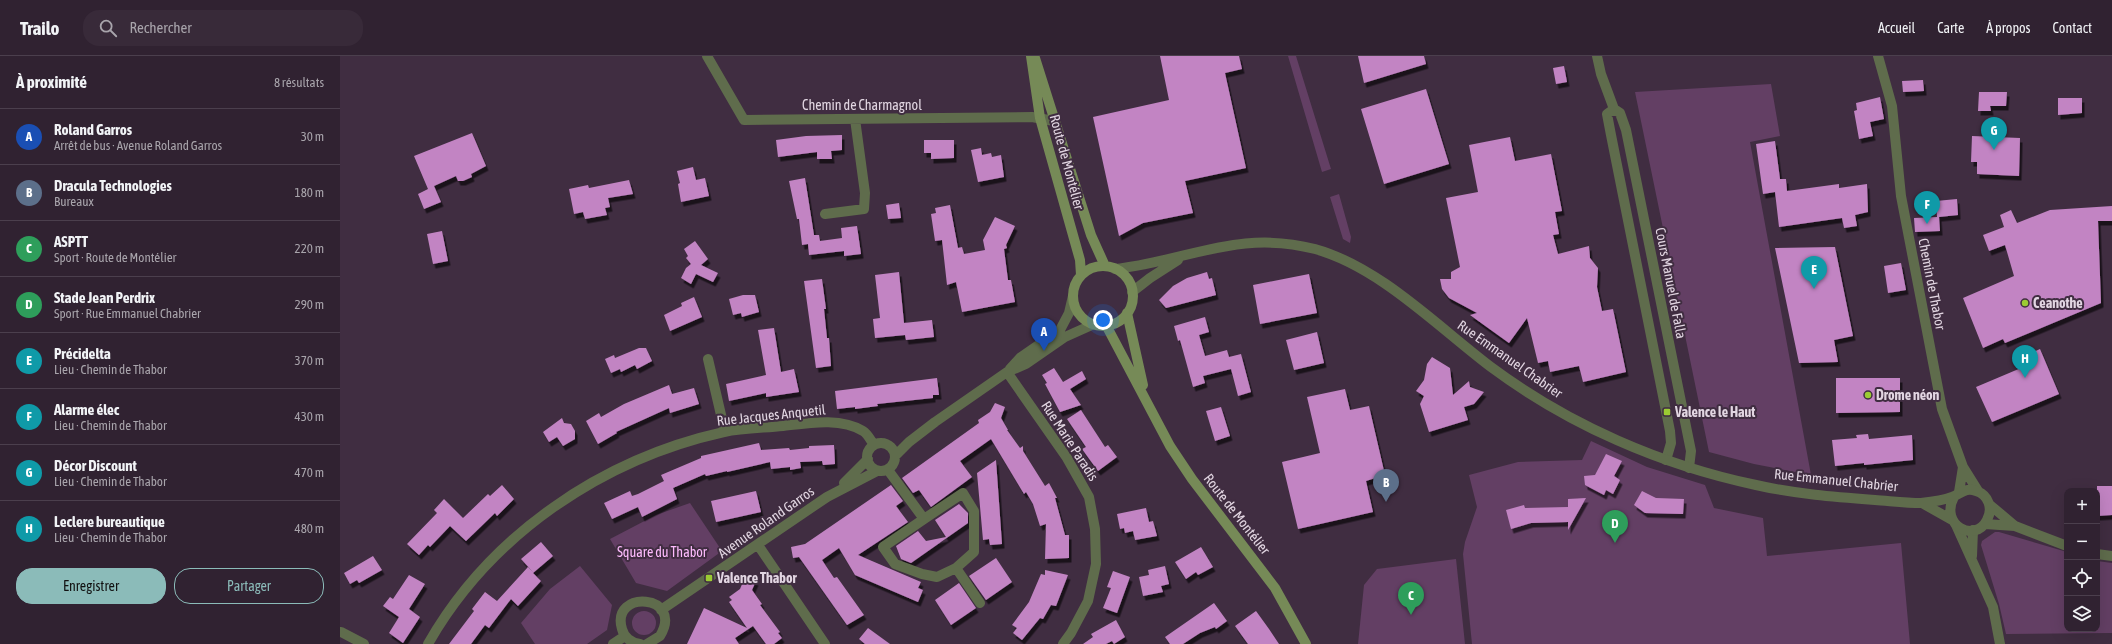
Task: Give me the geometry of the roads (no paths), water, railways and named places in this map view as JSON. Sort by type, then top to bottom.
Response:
[{"type":"main road","name":"Route de Montélier","points":[[1031,56],[1040,118],[1080,260],[1081,275],[1076,282],[1073,296]]},
{"type":"main road","name":"Route de Montélier","points":[[1035,56],[1054,121],[1091,235],[1105,266]]},
{"type":"main road","points":[[1081,275],[1088,270],[1105,266],[1115,269],[1123,274],[1129,282],[1132,292]]},
{"type":"main road","name":"Route de Montélier","points":[[1132,292],[1132,300],[1127,313],[1147,400]]},
{"type":"main road","points":[[1073,296],[1079,314],[1094,324],[1106,325],[1121,319],[1127,313]]},
{"type":"main road","name":"Route de Montélier","points":[[1106,325],[1177,457],[1275,588],[1306,644]]},
{"type":"street","name":"Chemin de Charmagnol","points":[[707,56],[744,120],[1040,118],[1054,121]]},
{"type":"street","name":"Cours Manuel de Falla","points":[[1597,56],[1601,74],[1614,109],[1620,113],[1626,130],[1691,451],[1689,468]]},
{"type":"street","name":"Chemin de Thabor","points":[[1878,56],[1892,106],[1901,196],[1942,409],[1963,468],[1978,491]]},
{"type":"street","points":[[1614,109],[1607,114],[1610,135],[1670,431],[1671,443],[1666,460]]},
{"type":"street","points":[[825,214],[864,209],[865,193],[855,119]]},
{"type":"street","name":"Rue Emmanuel Chabrier","points":[[1115,269],[1144,266],[1213,247],[1254,242],[1296,245],[1332,255],[1359,268],[1390,288],[1493,368],[1534,396],[1599,431],[1666,460],[1689,468],[1789,492],[1922,503],[1957,495],[1965,490],[1978,491]]},
{"type":"street","name":"Rue Emmanuel Chabrier","points":[[1132,292],[1169,265],[1190,253]]},
{"type":"street","points":[[1007,372],[1021,357],[1060,330],[1069,313],[1073,296]]},
{"type":"street","points":[[895,456],[889,446],[882,444],[874,445],[868,453],[868,459],[870,466],[877,471],[888,470],[894,464],[895,456],[909,442],[935,422],[1007,372],[1026,364],[1065,337],[1094,324]]},
{"type":"street","points":[[708,358],[725,432]]},
{"type":"street","name":"Rue Marie Paradis","points":[[1007,372],[1067,458],[1089,497],[1095,529],[1096,564],[1088,601],[1071,634],[1063,644]]},
{"type":"street","points":[[889,446],[935,422]]},
{"type":"street","name":"Rue Jacques Anquetil","points":[[428,644],[455,602],[480,572],[509,542],[558,503],[614,471],[657,452],[725,432],[800,424],[843,423],[864,432],[874,445]]},
{"type":"street","name":"Avenue Roland Garros","points":[[827,497],[868,459]]},
{"type":"street","name":"Chemin de Thabor","points":[[1957,495],[1963,468]]},
{"type":"street","points":[[888,470],[924,519]]},
{"type":"street","name":"Avenue Roland Garros","points":[[661,610],[827,497],[877,471]]},
{"type":"street","points":[[1978,491],[1986,498],[1990,505],[2015,526]]},
{"type":"street","points":[[962,492],[974,510],[974,552],[956,568],[937,577],[922,574],[895,564],[883,547],[924,519],[962,492]]},
{"type":"street","points":[[1957,495],[1950,504],[1950,512],[1993,607],[2000,644]]},
{"type":"street","name":"Rue Emmanuel Chabrier","points":[[1922,503],[1961,529],[1973,530]]},
{"type":"street","points":[[1985,524],[1990,512],[1990,505]]},
{"type":"street","points":[[1972,558],[1973,530],[1985,524],[2015,526],[2064,545]]},
{"type":"street","points":[[758,545],[825,644]]},
{"type":"street","points":[[2100,554],[2112,556]]},
{"type":"street","points":[[956,568],[980,603]]},
{"type":"street","points":[[640,644],[625,636],[621,624],[622,617],[631,604],[643,600],[650,601],[661,610],[665,626],[654,643]]},
{"type":"street","points":[[341,632],[364,644]]},
{"type":"street","points":[[613,644],[625,636]]},
{"type":"place","name":"Décor Discount","points":[[1994,150]]},
{"type":"place","name":"Alarme élec","points":[[1927,224]]},
{"type":"place","name":"Précidelta","points":[[1814,289]]},
{"type":"place","name":"Ceanothe","points":[[2025,303]]},
{"type":"place","name":"Roland Garros","points":[[1044,351]]},
{"type":"place","name":"Leclere bureautique","points":[[2025,378]]},
{"type":"place","name":"Drome néon","points":[[1868,395]]},
{"type":"place","name":"Valence le Haut","points":[[1667,412]]},
{"type":"place","name":"Dracula Technologies","points":[[1386,502]]},
{"type":"place","name":"Stade Jean Perdrix","points":[[1615,543]]},
{"type":"place","name":"Valence Thabor","points":[[709,578]]},
{"type":"place","name":"ASPTT","points":[[1411,615]]},
{"type":"park label","name":"Square du Thabor","points":[[662,552]]}]
